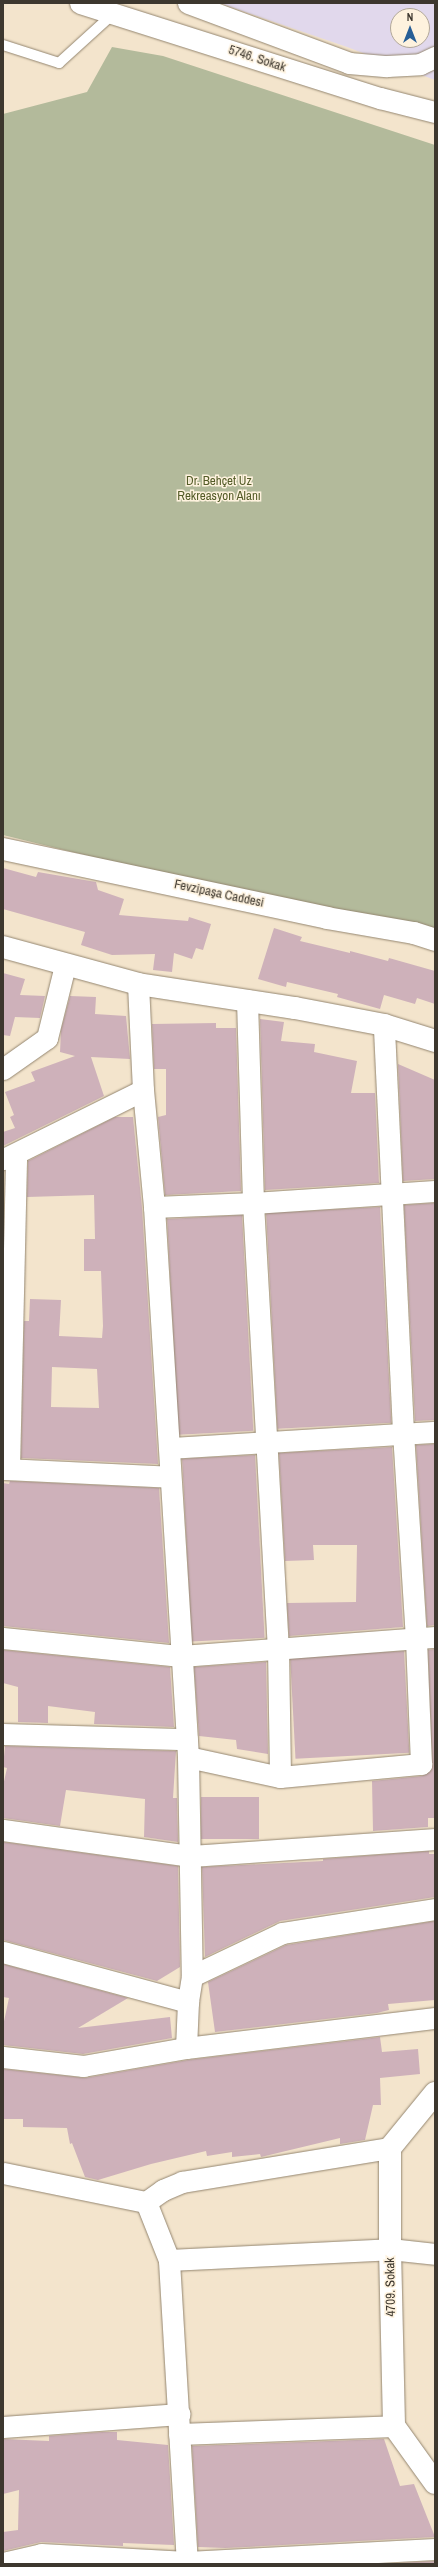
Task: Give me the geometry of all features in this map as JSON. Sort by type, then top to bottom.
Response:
[{"type":"street","name":"5746. Sokak","points":[[80,3],[380,98],[435,112]]},
{"type":"street","name":"5746. Sokak","points":[[188,3],[349,63],[393,66],[420,64],[435,57]]},
{"type":"street","name":"Fevzipaşa Caddesi","points":[[3,848],[327,918],[414,934],[435,940]]},
{"type":"street","points":[[3,947],[138,984],[247,1000],[384,1025],[435,1041]]},
{"type":"street","points":[[3,1069],[47,1038],[65,965]]},
{"type":"street","points":[[138,984],[143,1090],[154,1207],[170,1448],[170,1477],[187,1748],[191,1856],[192,1976],[188,2002],[186,2048]]},
{"type":"street","points":[[247,1000],[253,1203],[278,1648],[280,1777]]},
{"type":"street","points":[[3,1734],[187,1748],[280,1777],[421,1764],[426,1638],[403,1432],[384,1025]]},
{"type":"street","points":[[143,1090],[10,1157],[6,1469],[170,1477]]},
{"type":"street","points":[[154,1207],[253,1203],[435,1191]]},
{"type":"street","points":[[170,1448],[403,1432],[435,1432]]},
{"type":"street","points":[[3,1638],[181,1656],[426,1638]]},
{"type":"street","points":[[3,1830],[191,1856],[435,1839]]},
{"type":"street","points":[[192,1976],[282,1933],[435,1909]]},
{"type":"street","points":[[3,1952],[188,2002]]},
{"type":"street","points":[[3,2057],[83,2066],[186,2048],[435,2018]]},
{"type":"street","points":[[3,2173],[146,2202],[164,2190],[182,2182],[390,2148],[435,2093]]},
{"type":"street","name":"4709. Sokak","points":[[390,2148],[390,2250],[394,2426]]},
{"type":"street","points":[[146,2202],[169,2260],[180,2424],[187,2563]]},
{"type":"street","points":[[169,2260],[390,2250],[435,2254]]},
{"type":"street","points":[[3,2428],[180,2424],[394,2426],[435,2483]]},
{"type":"street","points":[[3,2563],[41,2554],[187,2563],[435,2550]]},
{"type":"lane","points":[[3,45],[59,63],[114,13]]},
{"type":"shaded area","points":[[219,3],[435,3],[435,80],[347,47]]},
{"type":"green space","name":"Dr. Behçet Uz Rekreasyon Alanı","points":[[112,47],[163,56],[435,145],[435,936],[207,885],[3,835],[3,114],[87,92]]},
{"type":"building","points":[[3,868],[36,877],[38,872],[96,882],[98,890],[124,899],[119,915],[188,921],[189,917],[211,924],[203,950],[196,948],[192,959],[174,953],[172,972],[153,970],[155,954],[112,955],[81,945],[85,932],[3,909]]},
{"type":"building","points":[[274,928],[302,937],[300,941],[350,953],[350,951],[388,961],[389,958],[435,971],[435,1004],[417,998],[415,1004],[384,995],[380,1009],[337,997],[338,994],[287,982],[286,987],[258,979]]},
{"type":"building","points":[[3,973],[25,979],[20,995],[45,996],[40,1018],[15,1017],[10,1036],[3,1035]]},
{"type":"building","points":[[70,996],[96,997],[95,1014],[126,1016],[130,1059],[91,1057],[104,1096],[3,1146],[3,1132],[15,1128],[10,1117],[14,1115],[5,1092],[35,1081],[31,1072],[75,1056],[60,1052],[61,1030]]},
{"type":"building","points":[[260,1019],[284,1022],[281,1041],[315,1044],[314,1052],[357,1061],[351,1093],[375,1093],[379,1183],[265,1190]]},
{"type":"building","points":[[216,1023],[216,1028],[236,1028],[241,1191],[165,1195],[158,1117],[166,1115],[166,1069],[154,1069],[152,1024]]},
{"type":"building","points":[[398,1064],[435,1080],[435,1179],[403,1181]]},
{"type":"building","points":[[115,1117],[133,1117],[142,1208],[158,1464],[21,1458],[24,1321],[29,1321],[30,1299],[61,1300],[59,1336],[102,1338],[103,1326],[101,1271],[84,1271],[84,1239],[95,1239],[94,1195],[27,1197],[28,1161]],"holes":[[[52,1367],[97,1369],[99,1408],[51,1407]]]},
{"type":"building","points":[[435,1203],[434,1420],[415,1421],[404,1205]]},
{"type":"building","points":[[380,1207],[391,1423],[277,1429],[266,1213]]},
{"type":"building","points":[[242,1215],[253,1431],[178,1435],[167,1219]]},
{"type":"building","points":[[435,1444],[435,1625],[427,1626],[416,1445]]},
{"type":"building","points":[[392,1447],[403,1627],[289,1636],[287,1603],[356,1602],[357,1545],[313,1545],[314,1560],[285,1561],[279,1453]]},
{"type":"building","points":[[255,1455],[265,1638],[192,1642],[182,1459]]},
{"type":"building","points":[[10,1481],[159,1488],[169,1643],[3,1626],[3,1483],[9,1484]]},
{"type":"building","points":[[435,1649],[435,1818],[428,1818],[428,1827],[373,1831],[372,1781],[422,1776],[432,1769],[428,1650]]},
{"type":"building","points":[[3,1650],[170,1667],[174,1727],[94,1724],[95,1712],[48,1706],[48,1723],[18,1722],[18,1687],[3,1683]]},
{"type":"building","points":[[404,1651],[409,1753],[295,1759],[290,1657]]},
{"type":"building","points":[[266,1662],[268,1754],[237,1749],[236,1740],[199,1736],[194,1667]]},
{"type":"building","points":[[5,1746],[176,1751],[173,1798],[177,1798],[178,1842],[144,1837],[145,1799],[66,1790],[60,1826],[3,1818],[3,1786],[7,1768],[3,1767]]},
{"type":"building","points":[[201,1797],[259,1797],[259,1839],[201,1839]]},
{"type":"building","points":[[3,1842],[178,1866],[180,1967],[157,1981],[3,1940]]},
{"type":"building","points":[[429,1851],[429,1854],[435,1854],[435,1897],[280,1921],[205,1957],[202,1867],[323,1861],[323,1859]]},
{"type":"building","points":[[435,1921],[435,2000],[388,2004],[389,2010],[377,2013],[215,2032],[208,1982],[286,1945]]},
{"type":"building","points":[[3,1964],[128,1998],[78,2028],[170,2017],[172,2038],[83,2054],[3,2045],[3,2026],[9,1998],[3,1997]]},
{"type":"building","points":[[380,2037],[382,2052],[418,2049],[420,2074],[380,2078],[381,2105],[373,2105],[365,2140],[340,2144],[340,2138],[261,2157],[260,2154],[232,2157],[232,2152],[207,2156],[206,2151],[151,2164],[98,2180],[85,2177],[72,2143],[70,2144],[67,2128],[23,2127],[23,2119],[3,2119],[3,2069],[85,2078],[188,2060]]},
{"type":"building","points":[[117,2432],[117,2440],[168,2445],[174,2545],[123,2543],[123,2546],[41,2542],[3,2551],[3,2532],[18,2530],[19,2490],[3,2494],[3,2439],[49,2441],[49,2436]]},
{"type":"building","points":[[384,2439],[400,2486],[414,2484],[435,2537],[225,2548],[198,2547],[192,2446]]},
{"type":"building","points":[[435,2561],[435,2564],[378,2564]]}]
